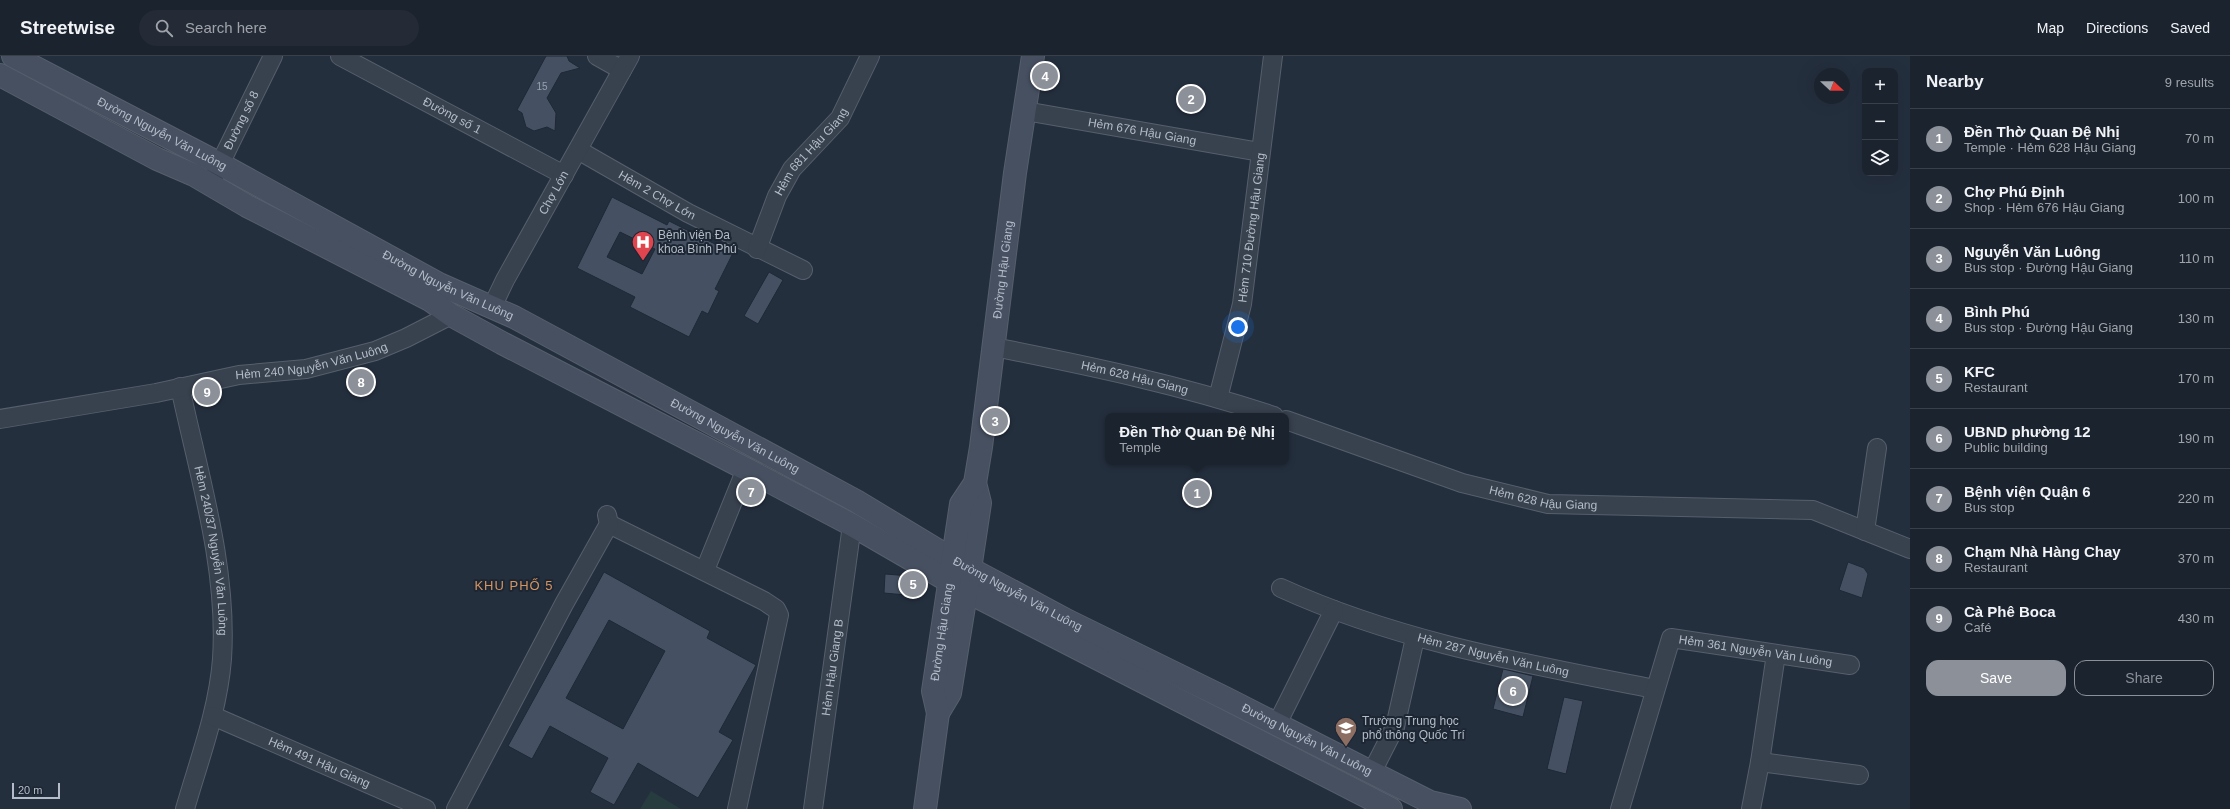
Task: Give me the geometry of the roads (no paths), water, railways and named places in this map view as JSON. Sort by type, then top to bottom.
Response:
[{"type":"main road","name":"Đường Nguyễn Văn Luông","points":[[13,56],[220,164],[439,284],[492,307],[856,501],[961,564],[1068,621],[1277,724],[1430,802],[1452,808]]},
{"type":"main road","name":"Đường Hậu Giang","points":[[925,809],[938,714],[933,691],[958,586],[961,564],[980,503],[975,483],[994,347],[1015,173],[1033,56]]},
{"type":"main road","name":"Đường Nguyễn Văn Luông","points":[[0,75],[430,300],[451,315],[568,378],[746,468],[852,525],[958,586],[1391,809]]},
{"type":"main road","name":"Chợ Lớn","points":[[481,331],[492,307]]},
{"type":"street","points":[[0,69],[8,56]]},
{"type":"street","name":"Đường số 8","points":[[209,185],[273,56]]},
{"type":"street","name":"Đường số 1","points":[[340,56],[564,175]]},
{"type":"street","points":[[597,56],[626,63]]},
{"type":"street","name":"Hẻm 681 Hậu Giang","points":[[757,249],[776,196],[792,169],[840,118],[870,56]]},
{"type":"street","name":"Hẻm 710 Đường Hậu Giang","points":[[1218,398],[1242,304],[1273,56]]},
{"type":"street","name":"Chợ Lớn","points":[[492,307],[505,280],[626,63]]},
{"type":"street","name":"Hẻm 676 Hậu Giang","points":[[1025,111],[1260,152]]},
{"type":"street","name":"Hẻm 2 Chợ Lớn","points":[[578,150],[688,213],[757,249],[803,270]]},
{"type":"street","name":"Hẻm 240 Nguyễn Văn Luông","points":[[0,419],[239,375],[306,369],[374,351],[406,338],[451,315]]},
{"type":"street","name":"Hẻm 628 Hậu Giang","points":[[994,347],[1109,369],[1218,398],[1265,413]]},
{"type":"street","name":"Hẻm 240/37 Nguyễn Văn Luông","points":[[180,387],[213,540],[223,606],[222,660],[213,716],[185,809]]},
{"type":"street","name":"Hẻm 628 Hậu Giang","points":[[1289,421],[1462,483],[1548,504],[1813,510],[1865,531]]},
{"type":"street","points":[[1877,448],[1865,531],[1910,549]]},
{"type":"street","points":[[705,570],[746,468]]},
{"type":"street","points":[[456,809],[608,520],[764,601],[776,609],[779,615],[737,809]]},
{"type":"street","name":"Hẻm Hậu Giang B","points":[[813,809],[852,525]]},
{"type":"street","name":"Hẻm 287 Nguyễn Văn Luông","points":[[1281,588],[1334,610],[1415,638],[1496,657],[1654,689]]},
{"type":"street","points":[[1277,724],[1334,610]]},
{"type":"street","points":[[1372,772],[1395,727],[1415,638]]},
{"type":"street","name":"Hẻm 361 Nguyễn Văn Luông","points":[[1620,809],[1654,689],[1671,638],[1850,665]]},
{"type":"street","points":[[1750,809],[1760,762],[1776,654]]},
{"type":"street","name":"Hẻm 491 Hậu Giang","points":[[213,716],[393,802],[426,809]]},
{"type":"street","points":[[1760,762],[1859,775]]},
{"type":"place","name":"Bình Phú","points":[[1045,76]]},
{"type":"place","name":"Chợ Phú Định","points":[[1191,99]]},
{"type":"place","name":"Bệnh viện Đa khoa Bình Phú","points":[[643,262]]},
{"type":"place","name":"Chạm Nhà Hàng Chay","points":[[361,382]]},
{"type":"place","name":"Cà Phê Boca","points":[[207,392]]},
{"type":"place","name":"Nguyễn Văn Luông","points":[[995,421]]},
{"type":"place","name":"Bệnh viện Quận 6","points":[[751,492]]},
{"type":"place","name":"Đền Thờ Quan Đệ Nhị","points":[[1197,493]]},
{"type":"place","name":"KFC","points":[[913,584]]},
{"type":"place","name":"UBND phường 12","points":[[1513,691]]},
{"type":"place","name":"Trường Trung học phổ thông Quốc Trí","points":[[1346,748]]},
{"type":"district","name":"KHU PHỐ 5","points":[[514,585]]}]
